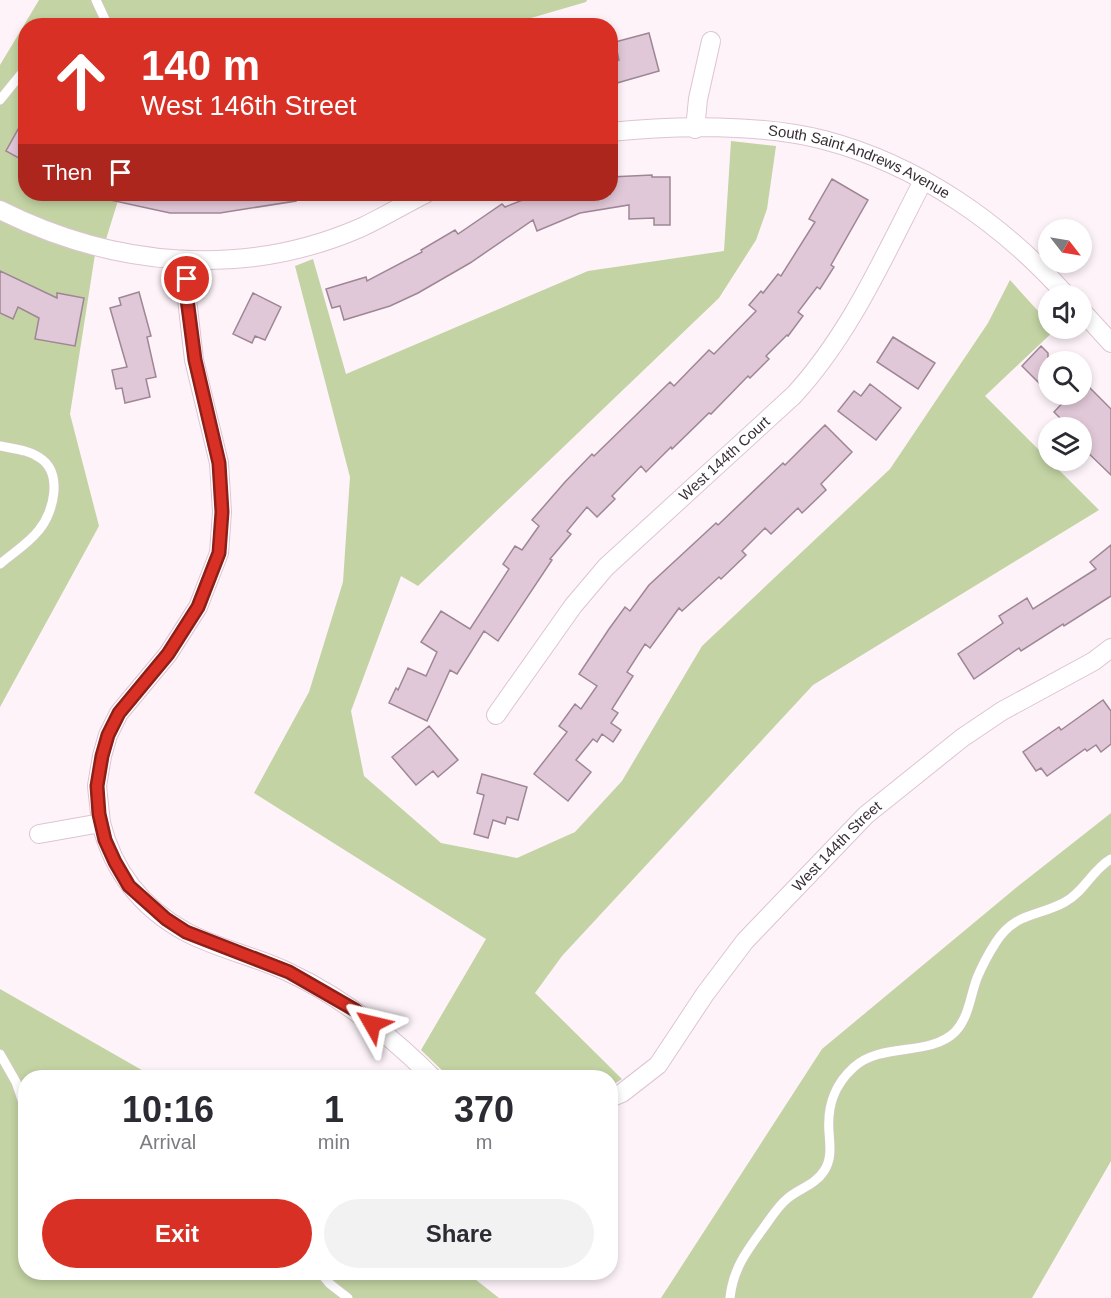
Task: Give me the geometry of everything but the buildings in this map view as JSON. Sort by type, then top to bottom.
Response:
[{"type":"street","points":[[695,129],[698,99],[711,41]]},
{"type":"street","name":"South Saint Andrews Avenue","points":[[618,132],[695,129],[763,130],[823,140],[862,153],[923,181],[961,203],[1015,243],[1057,285]]},
{"type":"street","name":"West 144th Court","points":[[496,715],[573,606],[606,567],[795,395],[813,375],[856,309],[923,181]]},
{"type":"street","points":[[0,210],[55,234],[96,248],[139,256],[187,260],[243,259],[312,245],[360,228],[412,201]]},
{"type":"street","points":[[187,260],[187,299],[195,360],[219,463],[222,512],[219,553],[198,607],[168,654],[119,713],[108,735],[97,786],[105,840],[129,886],[166,919],[186,932],[289,972],[355,1010],[408,1053],[425,1070]]},
{"type":"street","points":[[1092,320],[1108,335]]},
{"type":"street","name":"West 144th Street","points":[[618,1095],[658,1065],[705,994],[745,941],[866,815],[962,738],[1002,711],[1094,661],[1111,648]]},
{"type":"street","points":[[39,834],[101,823]]},
{"type":"lane","points":[[96,0],[104,18]]},
{"type":"lane","points":[[0,100],[18,78]]},
{"type":"lane","points":[[0,446],[29,452],[42,459],[53,477],[54,490],[41,528],[21,549],[0,564]]},
{"type":"lane","points":[[730,1298],[733,1280],[743,1256],[788,1197],[818,1180],[828,1164],[830,1155],[829,1107],[832,1096],[843,1078],[870,1056],[936,1043],[953,1034],[965,1018],[976,980],[1003,932],[1020,919],[1065,902],[1111,859]]},
{"type":"lane","points":[[0,1054],[18,1088]]},
{"type":"lane","points":[[328,1280],[348,1298]]},
{"type":"green space","points":[[39,0],[587,0],[531,18],[28,18]]},
{"type":"green space","points":[[18,35],[18,201],[118,201],[103,249],[96,248],[70,414],[99,526],[0,707],[0,65]]},
{"type":"green space","points":[[731,141],[776,146],[767,209],[756,240],[719,298],[418,586],[401,576],[351,711],[364,776],[441,843],[517,858],[575,832],[622,781],[702,646],[890,469],[988,323],[1010,280],[1038,311],[1038,339],[1045,339],[985,396],[1038,449],[1038,471],[1060,471],[1099,510],[813,685],[562,956],[535,993],[613,1070],[442,1070],[421,1050],[486,939],[254,793],[309,692],[343,582],[350,477],[295,266],[313,259],[346,374],[588,271],[724,251]]},
{"type":"green space","points":[[1111,813],[1111,1161],[1032,1298],[661,1298],[822,1049],[1017,887]]},
{"type":"green space","points":[[0,989],[142,1070],[18,1070],[18,1280],[476,1280],[499,1298],[0,1298]]},
{"type":"route","points":[[187,279],[190,330],[200,389],[219,463],[222,512],[219,553],[198,607],[168,654],[119,713],[108,735],[97,786],[99,814],[105,840],[129,886],[166,919],[186,932],[289,972],[355,1010],[372,1024]]}]
